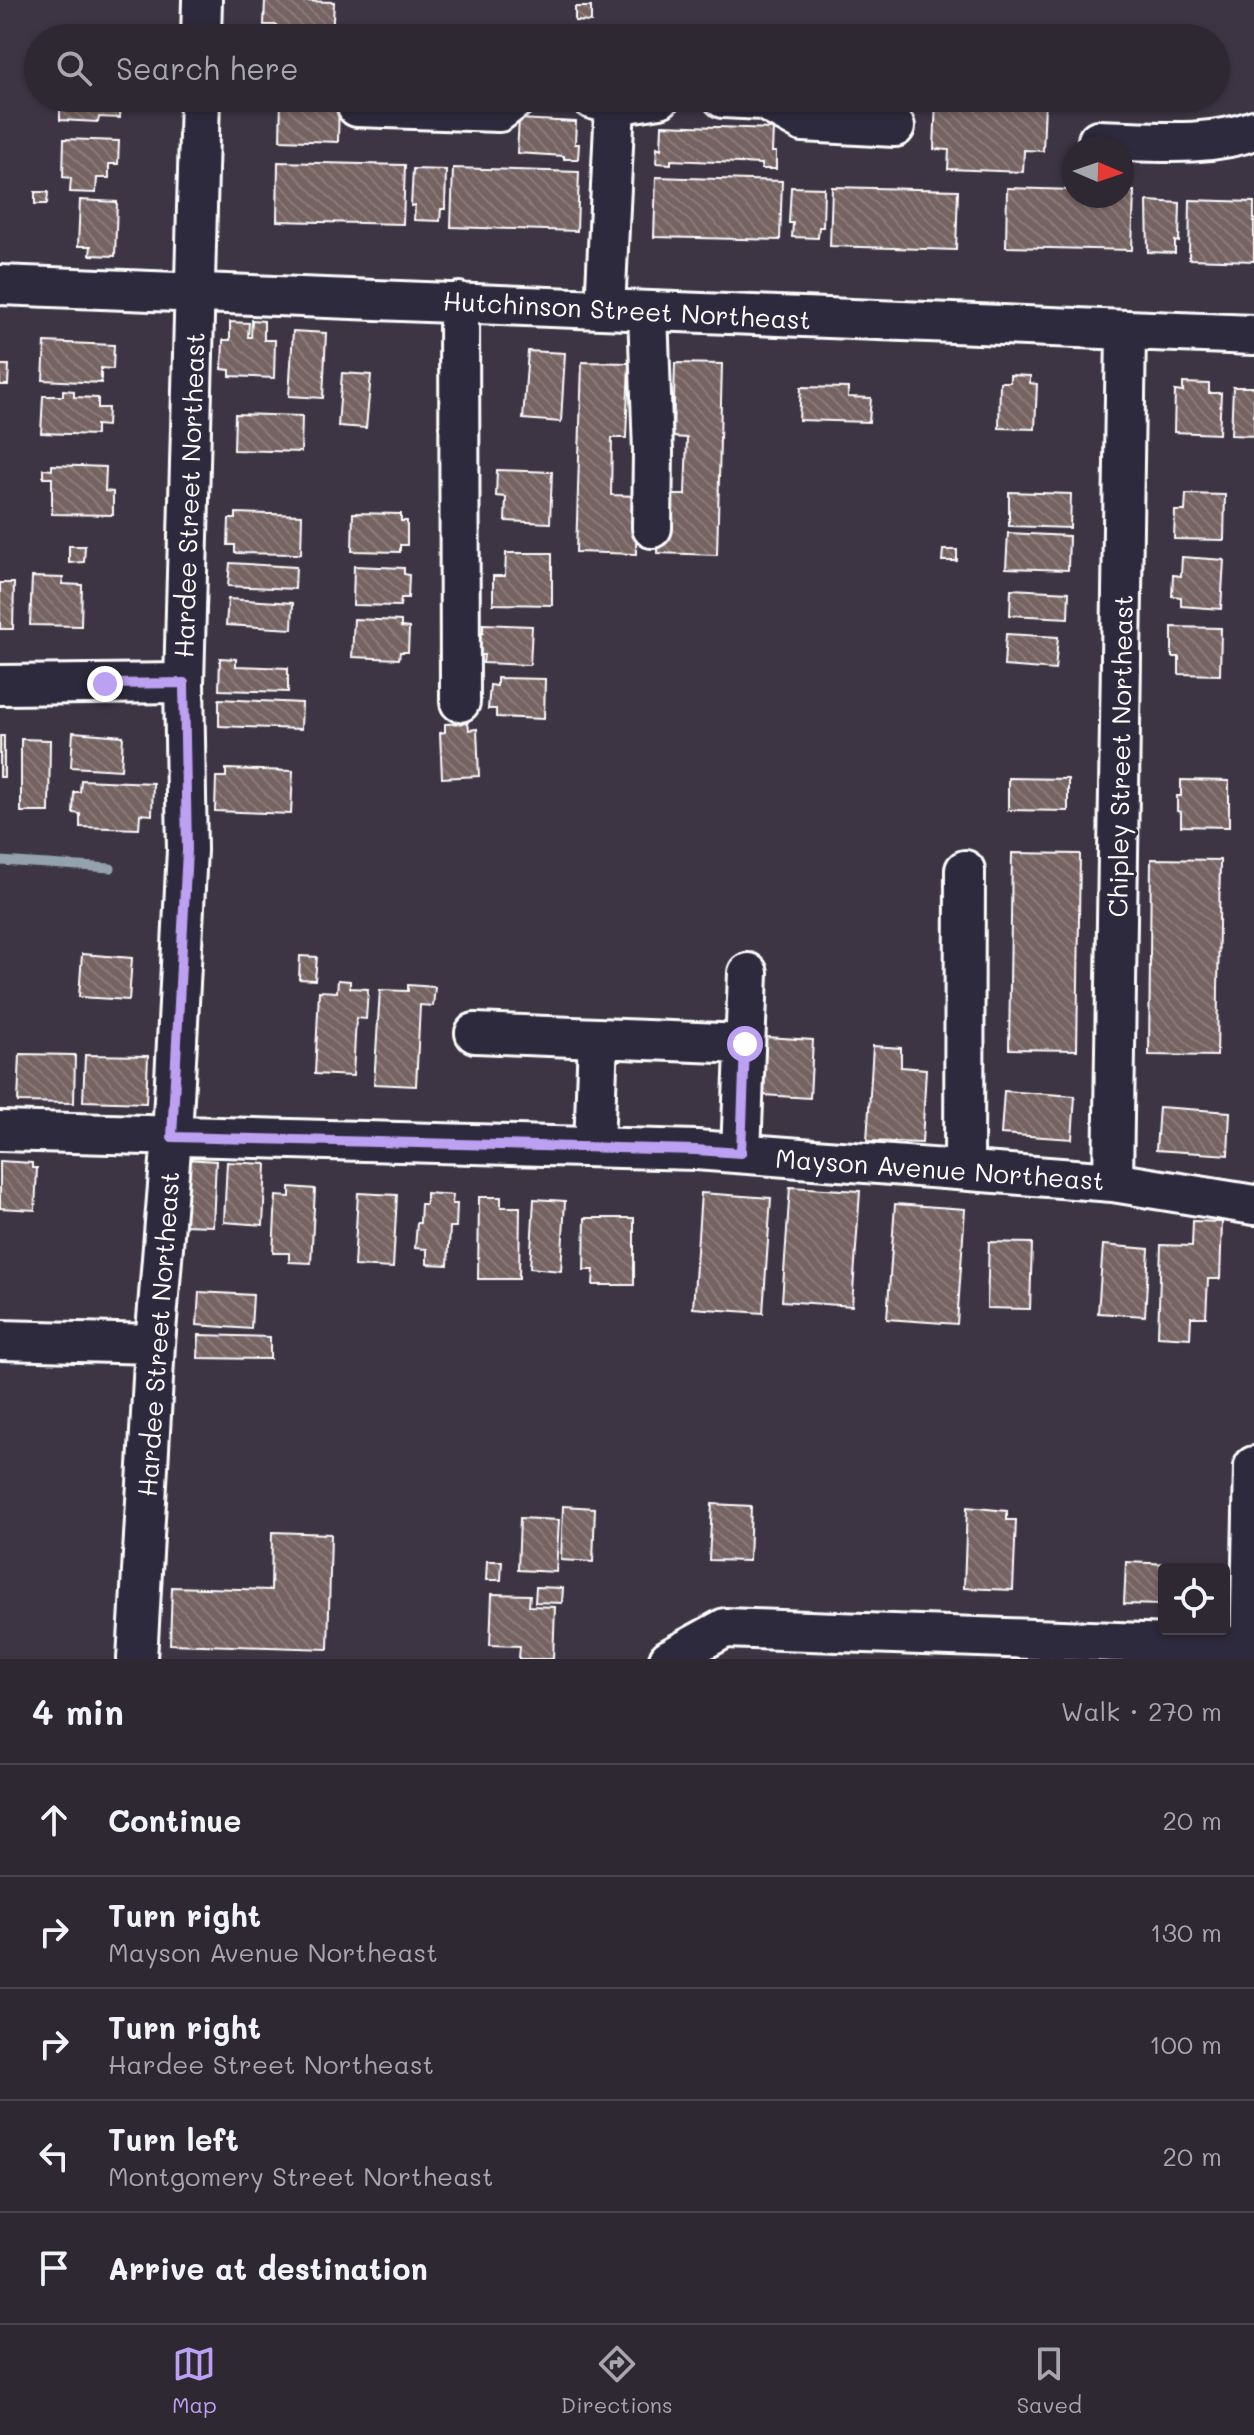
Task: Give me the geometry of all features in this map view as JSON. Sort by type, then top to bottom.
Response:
[{"type":"street","points":[[201,24],[202,0]]},
{"type":"street","name":"Hardee Street Northeast","points":[[137,1659],[155,1344],[172,1137],[187,850],[184,683],[200,112]]},
{"type":"street","points":[[603,112],[605,309]]},
{"type":"street","points":[[785,112],[803,122],[895,127]]},
{"type":"street","points":[[1134,140],[1236,137],[1254,130]]},
{"type":"street","name":"Hutchinson Street Northeast","points":[[0,285],[1254,335]]},
{"type":"street","points":[[459,302],[460,702]]},
{"type":"street","points":[[648,312],[653,452],[652,528]]},
{"type":"street","name":"Chipley Street Northeast","points":[[1113,1182],[1126,331]]},
{"type":"street","points":[[0,685],[184,683]]},
{"type":"street","points":[[964,1169],[965,870]]},
{"type":"street","points":[[741,1153],[748,973]]},
{"type":"street","points":[[475,1033],[745,1044]]},
{"type":"street","points":[[594,1147],[598,1038]]},
{"type":"street","name":"Mayson Avenue Northeast","points":[[0,1131],[741,1153],[1113,1182],[1254,1205]]},
{"type":"street","points":[[0,1340],[155,1344]]},
{"type":"street","points":[[669,1659],[725,1628],[1252,1651],[1254,1466]]},
{"type":"building","points":[[265,0],[334,2],[333,24],[264,24]]},
{"type":"building","points":[[575,7],[591,7],[591,22],[575,21]]},
{"type":"building","points":[[60,112],[120,112],[120,118],[99,117],[98,122],[60,120]]},
{"type":"building","points":[[281,112],[339,112],[338,142],[280,140]]},
{"type":"building","points":[[935,112],[1045,112],[1043,151],[1024,150],[1023,172],[948,169],[949,150],[934,149]]},
{"type":"building","points":[[519,119],[576,122],[578,159],[517,153]]},
{"type":"building","points":[[662,125],[773,129],[772,152],[776,152],[776,169],[762,169],[762,164],[671,160],[671,164],[656,163],[657,147],[661,149]]},
{"type":"building","points":[[64,139],[119,141],[118,164],[109,164],[109,178],[97,178],[96,193],[70,192],[71,178],[63,177]]},
{"type":"building","points":[[278,162],[405,165],[403,224],[277,221]]},
{"type":"building","points":[[453,168],[579,172],[577,231],[451,227]]},
{"type":"building","points":[[413,169],[446,170],[445,209],[441,209],[440,221],[414,220],[415,205],[411,206]]},
{"type":"building","points":[[656,177],[782,181],[780,240],[654,237]]},
{"type":"building","points":[[791,187],[824,188],[823,227],[819,227],[818,238],[792,237],[793,223],[789,223]]},
{"type":"building","points":[[832,187],[958,190],[956,250],[830,246]]},
{"type":"building","points":[[1007,188],[1062,190],[1062,208],[1133,208],[1132,250],[1006,247]]},
{"type":"building","points":[[35,192],[48,192],[47,204],[35,204]]},
{"type":"building","points":[[80,200],[117,202],[115,256],[90,255],[91,246],[78,246]]},
{"type":"building","points":[[1190,200],[1254,202],[1254,261],[1189,259]]},
{"type":"building","points":[[1147,201],[1180,203],[1179,242],[1175,241],[1175,253],[1148,252]]},
{"type":"building","points":[[252,320],[264,321],[264,340],[275,340],[274,378],[230,376],[230,370],[222,369],[223,340],[230,340],[230,322],[249,323],[248,337],[251,337]]},
{"type":"building","points":[[293,331],[326,333],[323,398],[289,396]]},
{"type":"building","points":[[45,342],[114,345],[113,369],[101,368],[101,383],[43,380]]},
{"type":"building","points":[[528,351],[565,353],[561,422],[523,419]]},
{"type":"building","points":[[582,362],[629,363],[626,438],[612,438],[611,495],[637,496],[636,554],[576,552]]},
{"type":"building","points":[[675,363],[722,364],[717,555],[657,553],[659,495],[685,495],[687,438],[673,437]]},
{"type":"building","points":[[0,365],[9,365],[8,385],[0,385]]},
{"type":"building","points":[[342,373],[371,375],[366,428],[338,426]]},
{"type":"building","points":[[1010,375],[1030,376],[1030,383],[1037,384],[1035,429],[999,428],[1000,382],[1010,382]]},
{"type":"building","points":[[1183,383],[1209,384],[1209,393],[1221,393],[1219,434],[1174,432],[1175,391],[1183,392]]},
{"type":"building","points":[[801,387],[848,388],[848,397],[871,398],[869,422],[799,420]]},
{"type":"building","points":[[1233,387],[1254,387],[1254,436],[1231,435]]},
{"type":"building","points":[[63,390],[74,391],[74,397],[98,398],[98,408],[108,408],[107,426],[96,425],[96,435],[41,433],[43,396],[63,396]]},
{"type":"building","points":[[235,414],[302,416],[301,452],[234,450]]},
{"type":"building","points":[[52,465],[106,467],[105,491],[113,492],[113,515],[52,514],[52,478],[43,478],[43,469],[52,470]]},
{"type":"building","points":[[497,470],[552,472],[550,523],[505,521],[506,497],[496,496]]},
{"type":"building","points":[[1009,492],[1071,494],[1070,528],[1009,526]]},
{"type":"building","points":[[1186,494],[1225,495],[1224,540],[1174,539],[1175,511],[1185,511]]},
{"type":"building","points":[[236,513],[302,515],[301,554],[235,553],[235,545],[228,545],[229,519],[236,519]]},
{"type":"building","points":[[353,513],[401,514],[401,521],[407,521],[407,545],[400,545],[400,552],[352,551]]},
{"type":"building","points":[[1008,533],[1069,536],[1068,570],[1006,568]]},
{"type":"building","points":[[69,546],[85,546],[84,562],[69,563]]},
{"type":"building","points":[[943,550],[957,550],[957,561],[942,561]]},
{"type":"building","points":[[506,553],[552,553],[552,605],[493,604],[493,576],[505,576]]},
{"type":"building","points":[[1182,557],[1224,560],[1221,609],[1181,606],[1181,597],[1172,596],[1173,575],[1181,576]]},
{"type":"building","points":[[230,563],[296,567],[295,589],[228,586]]},
{"type":"building","points":[[354,566],[404,568],[404,574],[409,575],[408,598],[401,598],[400,606],[353,605]]},
{"type":"building","points":[[32,577],[63,578],[62,584],[82,585],[81,626],[30,625]]},
{"type":"building","points":[[0,583],[14,583],[13,629],[0,629]]},
{"type":"building","points":[[1011,589],[1069,592],[1068,618],[1010,615]]},
{"type":"building","points":[[228,599],[293,603],[292,629],[226,625]]},
{"type":"building","points":[[354,619],[401,621],[401,627],[409,628],[408,652],[400,652],[399,659],[352,657]]},
{"type":"building","points":[[483,624],[532,626],[530,665],[483,663],[484,655],[474,655],[475,632],[483,633]]},
{"type":"building","points":[[1172,627],[1221,628],[1220,675],[1179,674],[1179,657],[1172,657]]},
{"type":"building","points":[[1006,634],[1058,637],[1055,670],[1004,666]]},
{"type":"building","points":[[220,658],[236,659],[236,666],[288,668],[288,692],[219,690]]},
{"type":"building","points":[[497,678],[545,679],[544,719],[496,717],[496,709],[488,709],[490,685],[497,686]]},
{"type":"building","points":[[219,699],[302,703],[301,729],[219,726]]},
{"type":"building","points":[[468,723],[469,730],[477,729],[479,776],[442,778],[440,733],[445,732],[445,724]]},
{"type":"building","points":[[73,732],[123,736],[121,770],[71,767]]},
{"type":"building","points":[[0,736],[4,736],[4,777],[0,777]]},
{"type":"building","points":[[21,739],[50,740],[49,812],[21,812]]},
{"type":"building","points":[[226,769],[293,771],[291,814],[215,811],[216,777],[226,777]]},
{"type":"building","points":[[1008,778],[1068,779],[1068,811],[1008,810]]},
{"type":"building","points":[[81,780],[153,783],[152,815],[140,814],[139,829],[80,827],[80,814],[73,813],[74,792],[80,792]]},
{"type":"building","points":[[1181,780],[1229,781],[1229,827],[1181,826],[1177,796],[1181,796]]},
{"type":"building","points":[[1012,853],[1080,854],[1077,1050],[1009,1049]]},
{"type":"building","points":[[1151,859],[1220,860],[1217,1056],[1149,1055]]},
{"type":"building","points":[[82,954],[132,958],[129,1000],[79,997]]},
{"type":"building","points":[[300,956],[317,957],[315,980],[299,979]]},
{"type":"building","points":[[338,980],[350,981],[350,988],[368,989],[366,1019],[356,1018],[353,1076],[315,1074],[319,991],[337,992]]},
{"type":"building","points":[[408,985],[435,987],[433,1006],[420,1005],[416,1086],[374,1084],[380,990],[408,991]]},
{"type":"building","points":[[766,1037],[813,1040],[810,1098],[763,1095]]},
{"type":"building","points":[[873,1046],[901,1048],[901,1067],[926,1069],[922,1143],[867,1141]]},
{"type":"building","points":[[20,1054],[75,1055],[74,1103],[18,1102]]},
{"type":"building","points":[[85,1055],[148,1056],[146,1103],[83,1101]]},
{"type":"building","points":[[1004,1091],[1075,1096],[1072,1139],[1001,1134]]},
{"type":"building","points":[[1159,1107],[1230,1112],[1228,1155],[1156,1150]]},
{"type":"building","points":[[186,1159],[216,1161],[213,1226],[183,1225]]},
{"type":"building","points":[[0,1161],[32,1163],[32,1168],[37,1168],[35,1210],[0,1208]]},
{"type":"building","points":[[227,1162],[266,1164],[263,1225],[224,1222]]},
{"type":"building","points":[[290,1187],[315,1189],[311,1263],[289,1262],[289,1253],[273,1253],[276,1196],[290,1197]]},
{"type":"building","points":[[790,1187],[860,1191],[852,1306],[782,1301]]},
{"type":"building","points":[[358,1193],[397,1195],[393,1268],[354,1266]]},
{"type":"building","points":[[426,1193],[453,1195],[452,1204],[457,1204],[456,1227],[450,1227],[448,1265],[427,1264],[427,1249],[415,1248],[417,1223],[420,1223],[421,1204],[426,1204]]},
{"type":"building","points":[[701,1193],[771,1198],[763,1313],[693,1308]]},
{"type":"building","points":[[479,1197],[501,1197],[501,1207],[520,1207],[519,1279],[478,1279]]},
{"type":"building","points":[[534,1199],[565,1201],[561,1271],[530,1268]]},
{"type":"building","points":[[895,1204],[965,1209],[957,1324],[887,1319]]},
{"type":"building","points":[[585,1218],[634,1218],[634,1285],[593,1285],[594,1270],[584,1270]]},
{"type":"building","points":[[1193,1221],[1222,1222],[1220,1279],[1208,1279],[1206,1317],[1191,1317],[1190,1338],[1158,1336],[1161,1245],[1192,1246]]},
{"type":"building","points":[[989,1242],[1032,1243],[1030,1309],[987,1308]]},
{"type":"building","points":[[1103,1245],[1149,1249],[1145,1316],[1098,1313]]},
{"type":"building","points":[[199,1292],[253,1295],[251,1329],[197,1325]]},
{"type":"building","points":[[199,1335],[270,1337],[270,1359],[198,1358]]},
{"type":"building","points":[[712,1504],[751,1506],[749,1561],[709,1560]]},
{"type":"building","points":[[563,1506],[595,1508],[593,1562],[561,1560]]},
{"type":"building","points":[[967,1507],[1007,1511],[1007,1520],[1016,1520],[1013,1590],[964,1588]]},
{"type":"building","points":[[520,1518],[559,1520],[556,1572],[518,1570]]},
{"type":"building","points":[[272,1532],[331,1534],[328,1649],[170,1644],[172,1587],[271,1590]]},
{"type":"building","points":[[487,1561],[502,1561],[501,1580],[486,1580]]},
{"type":"building","points":[[1126,1562],[1158,1563],[1158,1605],[1124,1604]]},
{"type":"building","points":[[536,1587],[563,1588],[562,1603],[535,1602]]},
{"type":"building","points":[[492,1594],[530,1595],[529,1606],[555,1607],[553,1659],[519,1659],[520,1646],[490,1645]]},
{"type":"waterway","points":[[0,861],[111,868]]},
{"type":"route","points":[[105,684],[184,683],[187,850],[172,1137],[741,1153],[745,1044]]}]
